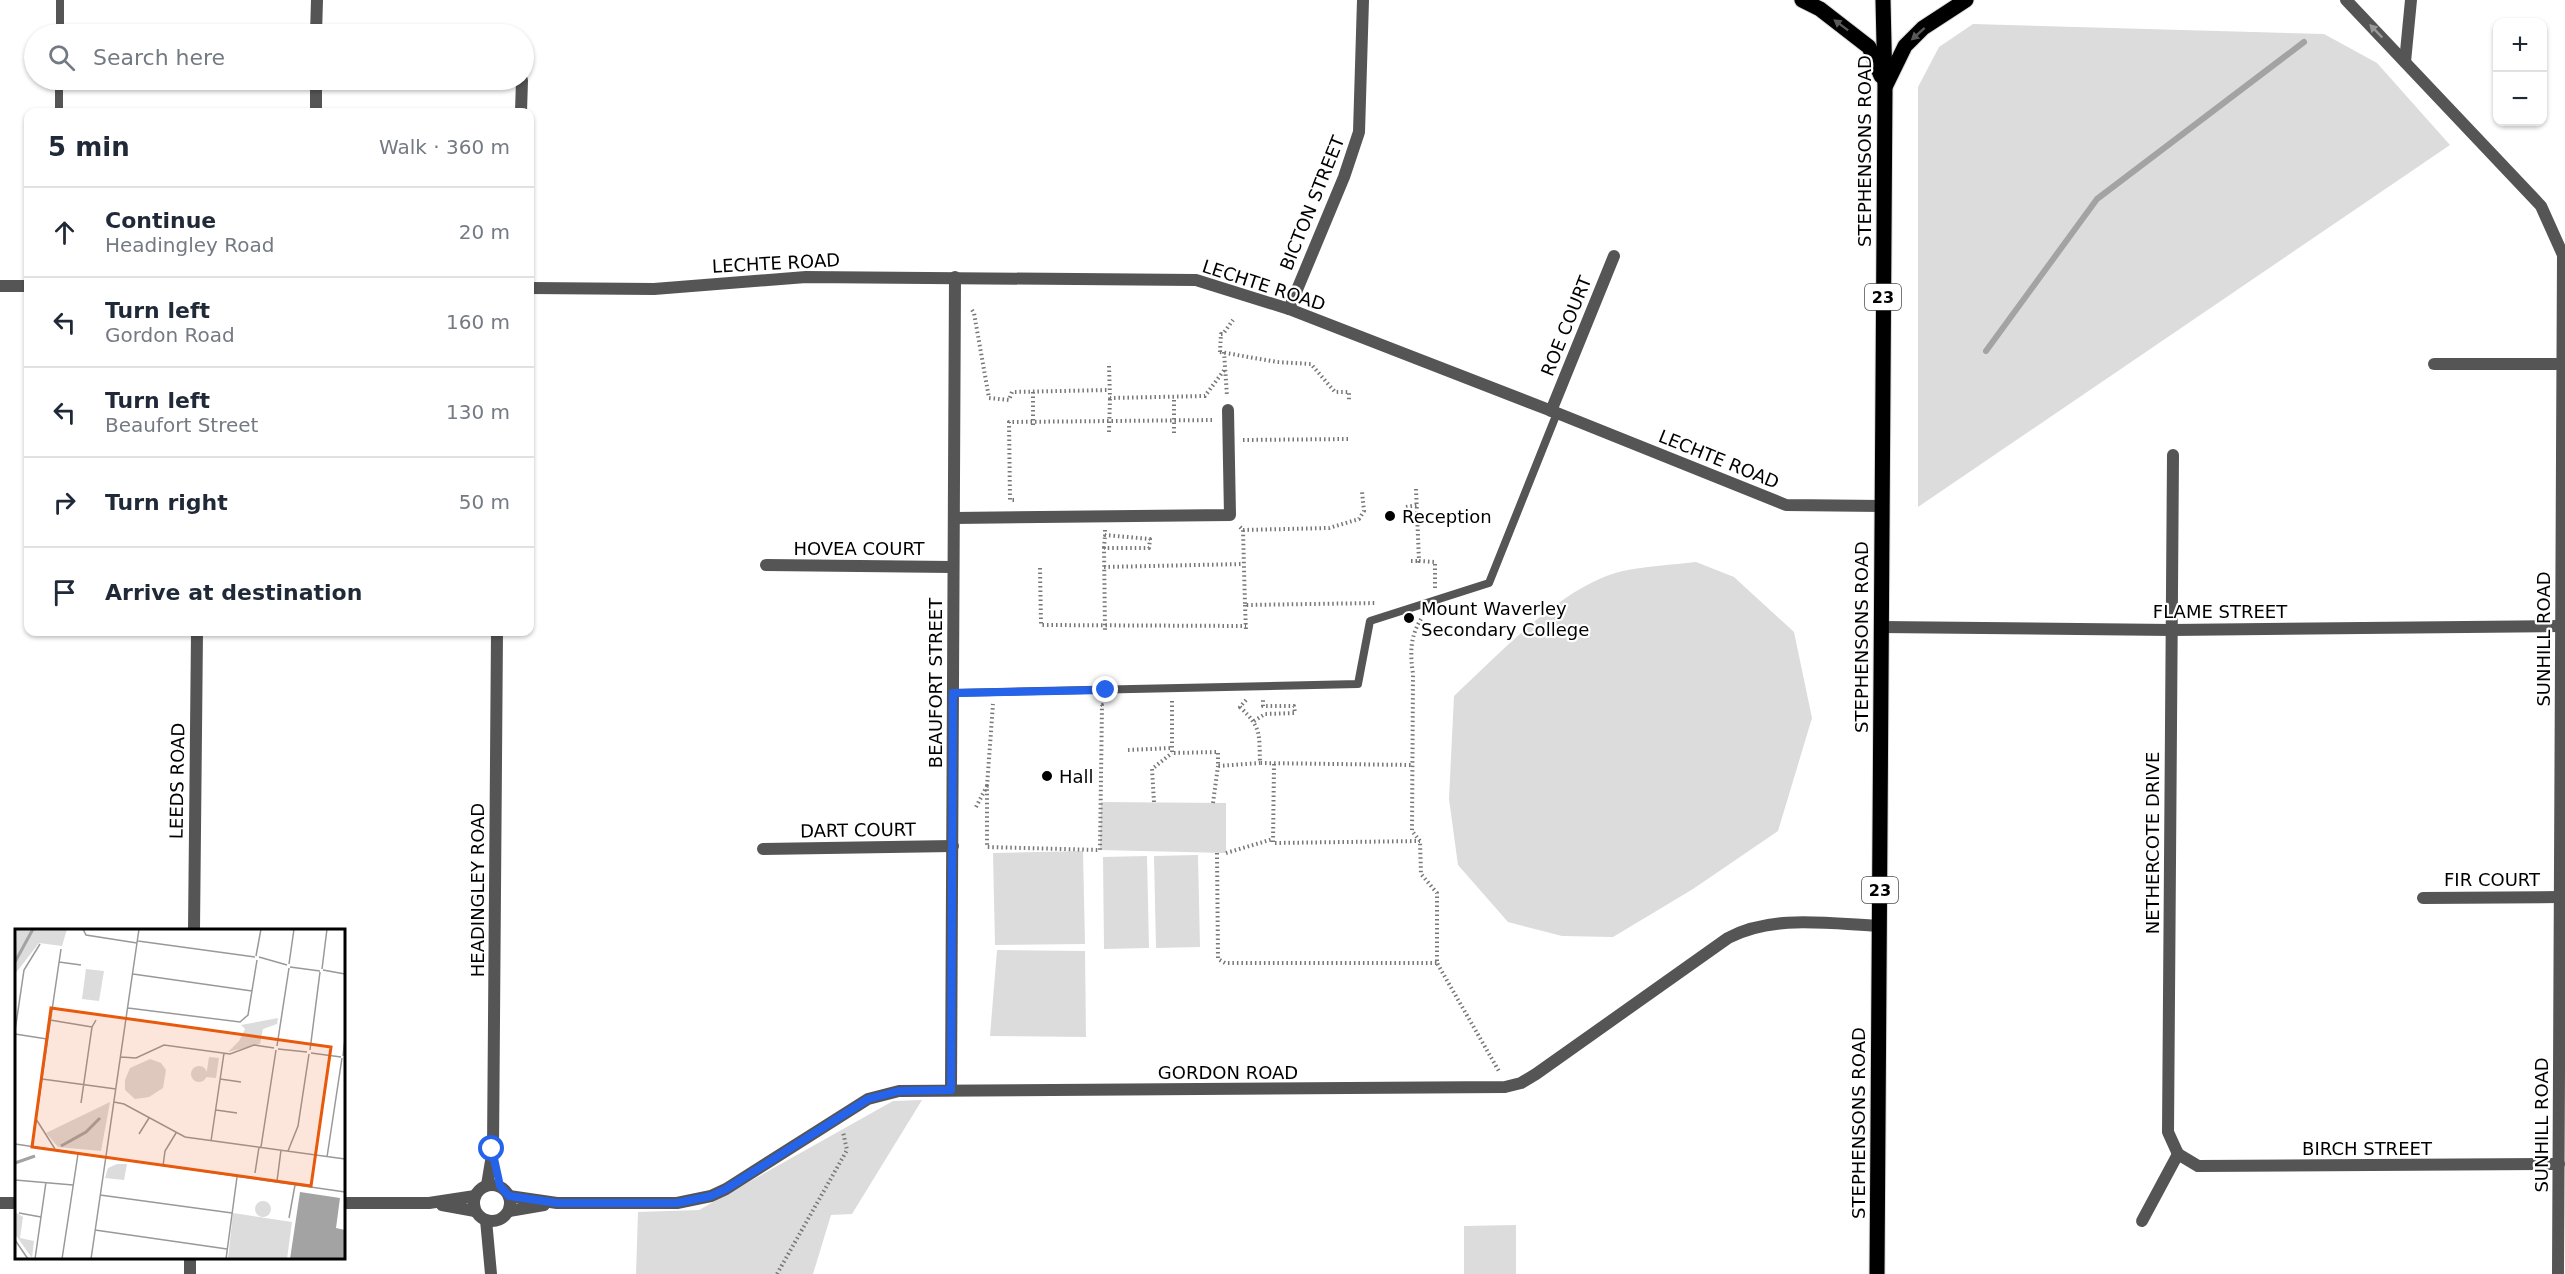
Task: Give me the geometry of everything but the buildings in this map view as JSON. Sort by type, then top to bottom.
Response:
[{"type":"main road","points":[[1802,0],[1820,9],[1869,47],[1885,87]]},
{"type":"main road","name":"STEPHENSONS ROAD","points":[[1877,1274],[1885,87],[1883,0]]},
{"type":"main road","points":[[1885,87],[1905,46],[1923,28],[1966,0]]},
{"type":"street","points":[[316,24],[317,0]]},
{"type":"street","name":"BICTON STREET","points":[[1289,309],[1344,177],[1359,132],[1363,0]]},
{"type":"street","name":"SUNHILL ROAD","points":[[2346,0],[2541,206],[2563,255],[2560,626],[2560,897],[2563,987],[2559,1164],[2562,1178],[2558,1274]]},
{"type":"street","points":[[2405,62],[2411,0]]},
{"type":"street","points":[[316,90],[316,108]]},
{"type":"street","points":[[521,108],[522,90]]},
{"type":"street","name":"ROE COURT","points":[[1554,412],[1614,256]]},
{"type":"street","name":"BEAUFORT STREET","points":[[951,1090],[955,277]]},
{"type":"street","name":"LECHTE ROAD","points":[[534,288],[654,289],[806,278],[1196,280],[1289,309],[1786,505],[1882,506]]},
{"type":"street","points":[[0,286],[24,286]]},
{"type":"street","points":[[2433,363],[2563,364]]},
{"type":"street","points":[[954,518],[1230,515],[1228,415]]},
{"type":"street","name":"NETHERCOTE DRIVE","points":[[2173,455],[2168,1132],[2178,1154]]},
{"type":"street","name":"HOVEA COURT","points":[[766,565],[952,567]]},
{"type":"street","name":"FLAME STREET","points":[[1881,627],[2172,630],[2560,626]]},
{"type":"street","name":"LEEDS ROAD","points":[[194,929],[197,636]]},
{"type":"street","name":"HEADINGLEY ROAD","points":[[487,1185],[492,1149],[497,636]]},
{"type":"street","name":"DART COURT","points":[[763,849],[953,846]]},
{"type":"street","name":"FIR COURT","points":[[2423,898],[2560,897]]},
{"type":"street","name":"GORDON ROAD","points":[[509,1196],[557,1203],[677,1203],[711,1196],[868,1099],[899,1091],[1505,1087],[1521,1083],[1536,1074],[1728,938],[1743,930],[1778,923],[1880,926]]},
{"type":"street","name":"HEADINGLEY ROAD","points":[[492,1149],[500,1186]]},
{"type":"street","points":[[2142,1221],[2178,1154]]},
{"type":"street","name":"BIRCH STREET","points":[[2178,1154],[2198,1166],[2559,1164]]},
{"type":"street","points":[[345,1203],[429,1203],[475,1196],[487,1185],[500,1186],[509,1196],[509,1211],[492,1220]]},
{"type":"street","points":[[475,1196],[475,1211]]},
{"type":"street","points":[[429,1203],[475,1211],[492,1220]]},
{"type":"street","name":"GORDON ROAD","points":[[509,1211],[557,1203]]},
{"type":"street","points":[[491,1272],[492,1220]]},
{"type":"lane","points":[[60,0],[60,24]]},
{"type":"lane","points":[[59,90],[59,108]]},
{"type":"lane","points":[[953,693],[1358,684],[1370,621],[1489,583],[1554,412]]},
{"type":"path","points":[[972,310],[989,398],[1009,400],[1012,392],[1109,390]]},
{"type":"path","points":[[1226,380],[1221,334],[1233,320]]},
{"type":"path","points":[[1222,352],[1277,362],[1311,364],[1335,392],[1349,392],[1349,401]]},
{"type":"path","points":[[1108,366],[1109,432]]},
{"type":"path","points":[[1110,398],[1205,396],[1226,369]]},
{"type":"path","points":[[1033,392],[1034,424]]},
{"type":"path","points":[[1174,397],[1174,433]]},
{"type":"path","points":[[1019,500],[1010,500],[1008,422],[1228,415]]},
{"type":"path","points":[[1229,441],[1348,439]]},
{"type":"path","points":[[1416,489],[1419,561]]},
{"type":"path","points":[[1040,568],[1041,625],[1105,628],[1246,628],[1243,530],[1329,528],[1359,519],[1364,511],[1362,492]]},
{"type":"path","points":[[1406,507],[1418,505]]},
{"type":"path","points":[[1105,517],[1105,628]]},
{"type":"path","points":[[1104,548],[1149,548],[1150,538],[1105,535]]},
{"type":"path","points":[[1411,561],[1436,562],[1435,591]]},
{"type":"path","points":[[1104,567],[1243,564]]},
{"type":"path","points":[[1432,601],[1416,628],[1410,650],[1413,674],[1412,831],[1420,841],[1421,874],[1437,893],[1437,963],[1500,1073]]},
{"type":"path","points":[[1245,605],[1340,604]]},
{"type":"path","points":[[1254,721],[1265,714],[1294,713],[1294,706],[1263,706],[1263,694],[1255,694]]},
{"type":"path","points":[[1154,802],[1152,769],[1172,751],[1172,700]]},
{"type":"path","points":[[1246,701],[1240,707],[1254,721],[1259,732],[1260,763]]},
{"type":"path","points":[[1004,704],[993,703],[987,786],[987,847],[1100,850],[1102,705],[1091,704]]},
{"type":"path","points":[[1128,750],[1218,752],[1213,803]]},
{"type":"path","points":[[1218,766],[1260,763],[1412,765]]},
{"type":"path","points":[[1275,764],[1273,843],[1420,841]]},
{"type":"path","points":[[976,807],[987,786]]},
{"type":"path","points":[[1226,853],[1273,839]]},
{"type":"path","points":[[1217,853],[1218,959],[1225,963],[1437,963]]},
{"type":"path","points":[[777,1274],[847,1150],[840,1118]]},
{"type":"shaded area","points":[[1973,24],[2324,34],[2377,63],[2450,145],[1918,507],[1918,87],[1939,47]]},
{"type":"shaded area","points":[[1696,562],[1734,577],[1794,632],[1812,718],[1778,831],[1693,889],[1613,937],[1562,936],[1508,922],[1458,865],[1449,799],[1454,696],[1533,623],[1578,590],[1601,578],[1623,571]]},
{"type":"shaded area","points":[[1101,802],[1226,803],[1226,853],[1100,850]]},
{"type":"shaded area","points":[[1083,851],[1085,944],[995,945],[993,853]]},
{"type":"shaded area","points":[[1198,855],[1200,947],[1156,948],[1154,856]]},
{"type":"shaded area","points":[[1147,856],[1149,948],[1104,949],[1103,857]]},
{"type":"shaded area","points":[[997,950],[1085,951],[1086,1037],[990,1036]]},
{"type":"shaded area","points":[[922,1100],[852,1214],[831,1215],[813,1274],[636,1274],[638,1212],[699,1210],[893,1101]]},
{"type":"shaded area","points":[[1516,1225],[1516,1274],[1464,1274],[1464,1226]]},
{"type":"waterway","points":[[1986,351],[2097,199],[2304,42]]},
{"type":"place","name":"Reception","points":[[1390,516]]},
{"type":"place","name":"Mount Waverley Secondary College","points":[[1409,618]]},
{"type":"place","name":"Hall","points":[[1047,776]]},
{"type":"route","points":[[492,1149],[500,1186],[509,1196],[557,1203],[677,1203],[711,1196],[726,1189],[868,1099],[899,1091],[951,1090],[953,693],[1106,690]]}]
